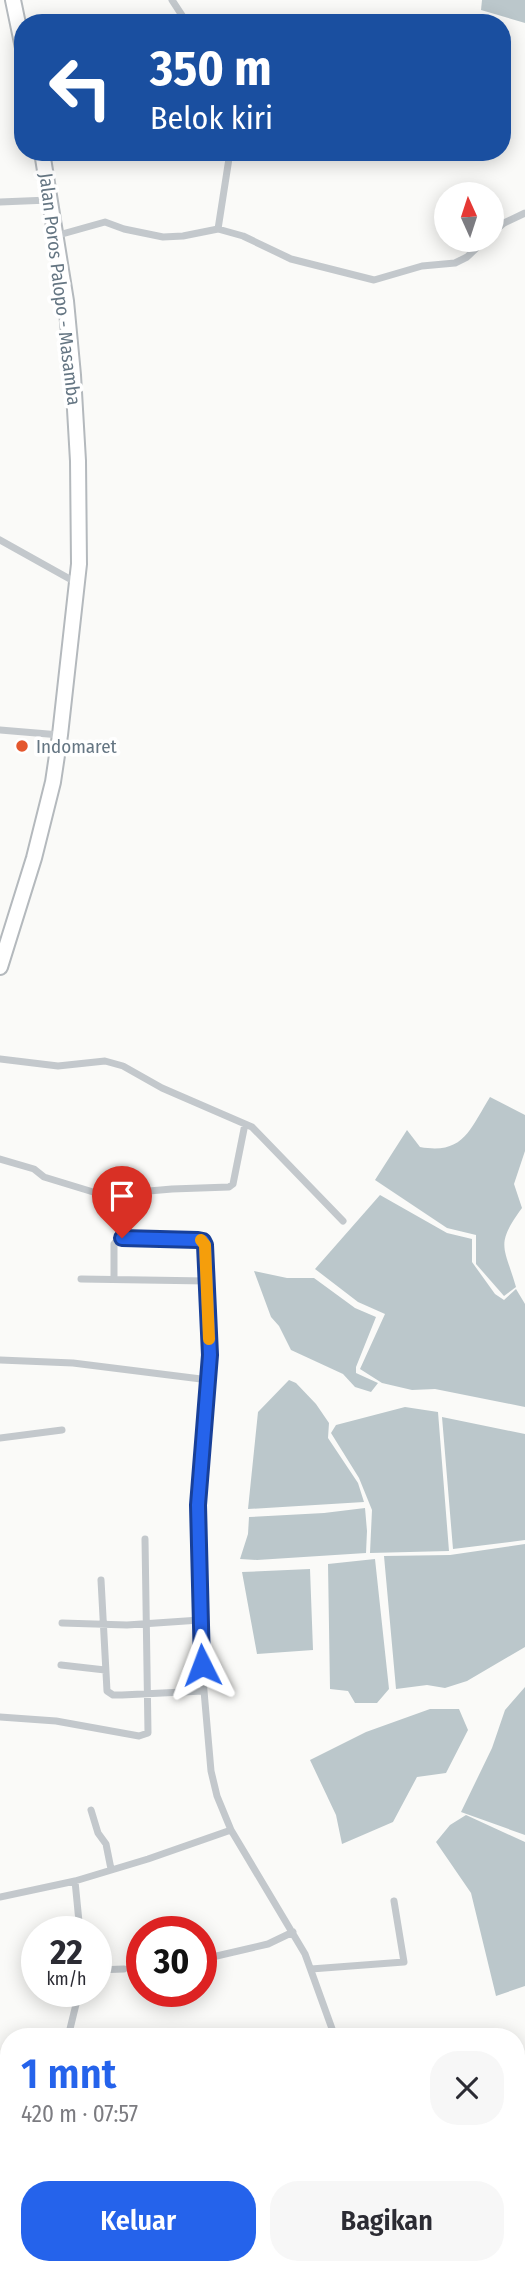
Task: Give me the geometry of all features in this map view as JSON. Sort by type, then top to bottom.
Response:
[{"type":"highway","name":"Jalan Poros Palopo - Masamba","points":[[0,967],[34,858],[53,782],[79,558],[79,461],[74,374],[66,301],[43,161]]},
{"type":"street","points":[[218,229],[229,161]]},
{"type":"street","points":[[0,202],[49,200]]},
{"type":"street","points":[[504,223],[525,213]]},
{"type":"street","points":[[55,236],[105,222],[135,232],[163,237],[218,229],[243,236],[291,259],[374,279],[413,268],[455,263],[472,252]]},
{"type":"street","points":[[0,540],[77,583]]},
{"type":"street","points":[[0,730],[60,735]]},
{"type":"street","points":[[0,1059],[58,1066],[94,1061],[114,1062],[162,1088],[252,1127],[343,1221]]},
{"type":"street","points":[[0,1159],[34,1169],[44,1177],[103,1195],[229,1187],[233,1184],[245,1124]]},
{"type":"street","points":[[114,1279],[115,1240],[203,1241],[207,1281],[209,1380],[199,1473],[200,1620],[203,1691],[214,1784],[231,1830],[293,1932],[312,1969],[332,2028]]},
{"type":"street","points":[[81,1279],[207,1281]]},
{"type":"street","points":[[0,1360],[73,1363],[209,1380]]},
{"type":"street","points":[[0,1438],[62,1430]]},
{"type":"street","points":[[0,1717],[56,1721],[144,1736],[149,1731],[145,1539]]},
{"type":"street","points":[[102,1580],[105,1670],[107,1688],[113,1695],[203,1691]]},
{"type":"street","points":[[62,1623],[103,1625],[200,1620]]},
{"type":"street","points":[[61,1665],[105,1670]]},
{"type":"street","points":[[91,1810],[98,1833],[106,1844],[111,1869]]},
{"type":"street","points":[[0,1897],[75,1881],[231,1830]]},
{"type":"street","points":[[75,1881],[78,1916]]},
{"type":"street","points":[[312,1969],[404,1962],[394,1901]]},
{"type":"street","points":[[217,1956],[268,1944],[293,1932]]},
{"type":"street","points":[[112,1969],[124,1969]]},
{"type":"street","points":[[70,2028],[75,2007]]},
{"type":"shaded area","points":[[482,0],[525,0],[525,23],[511,19],[511,14],[495,14],[481,10]]},
{"type":"shaded area","points":[[490,1097],[525,1115],[525,1151],[514,1184],[522,1208],[508,1230],[504,1246],[516,1287],[504,1296],[476,1264],[476,1235],[447,1228],[375,1180],[407,1130],[420,1147],[447,1147],[464,1137],[471,1129]]},
{"type":"shaded area","points":[[380,1195],[447,1233],[472,1239],[472,1262],[495,1294],[504,1300],[516,1289],[525,1304],[525,1407],[435,1389],[412,1390],[382,1383],[360,1369],[385,1314],[358,1302],[315,1269]]},
{"type":"shaded area","points":[[254,1271],[287,1278],[314,1278],[355,1308],[376,1317],[356,1367],[356,1373],[378,1383],[371,1392],[355,1387],[343,1374],[291,1350],[279,1326],[271,1317]]},
{"type":"shaded area","points":[[289,1380],[296,1383],[316,1404],[329,1423],[328,1438],[358,1483],[364,1502],[248,1509],[258,1412]]},
{"type":"shaded area","points":[[405,1407],[438,1412],[449,1551],[370,1553],[372,1510],[359,1478],[331,1433],[336,1425]]},
{"type":"shaded area","points":[[442,1417],[525,1434],[525,1540],[453,1549]]},
{"type":"shaded area","points":[[365,1508],[366,1553],[240,1559],[248,1534],[249,1517]]},
{"type":"shaded area","points":[[525,1544],[525,1647],[467,1681],[445,1688],[427,1685],[396,1689],[384,1556],[450,1555]]},
{"type":"shaded area","points":[[375,1559],[389,1689],[377,1703],[355,1703],[348,1691],[330,1689],[328,1564]]},
{"type":"shaded area","points":[[310,1569],[313,1650],[257,1654],[242,1572]]},
{"type":"shaded area","points":[[525,1687],[525,1835],[461,1812],[492,1748],[505,1710]]},
{"type":"shaded area","points":[[430,1709],[459,1709],[468,1730],[446,1773],[417,1777],[393,1822],[342,1844],[336,1815],[310,1760],[366,1732]]},
{"type":"shaded area","points":[[466,1815],[525,1842],[525,1986],[496,1996],[471,1893],[436,1842],[450,1825]]},
{"type":"slow traffic","points":[[201,1240],[205,1242],[209,1339]]},
{"type":"place","name":"Indomaret","points":[[22,746]]},
{"type":"route","points":[[122,1238],[205,1242],[210,1355],[198,1505],[202,1665]]}]
